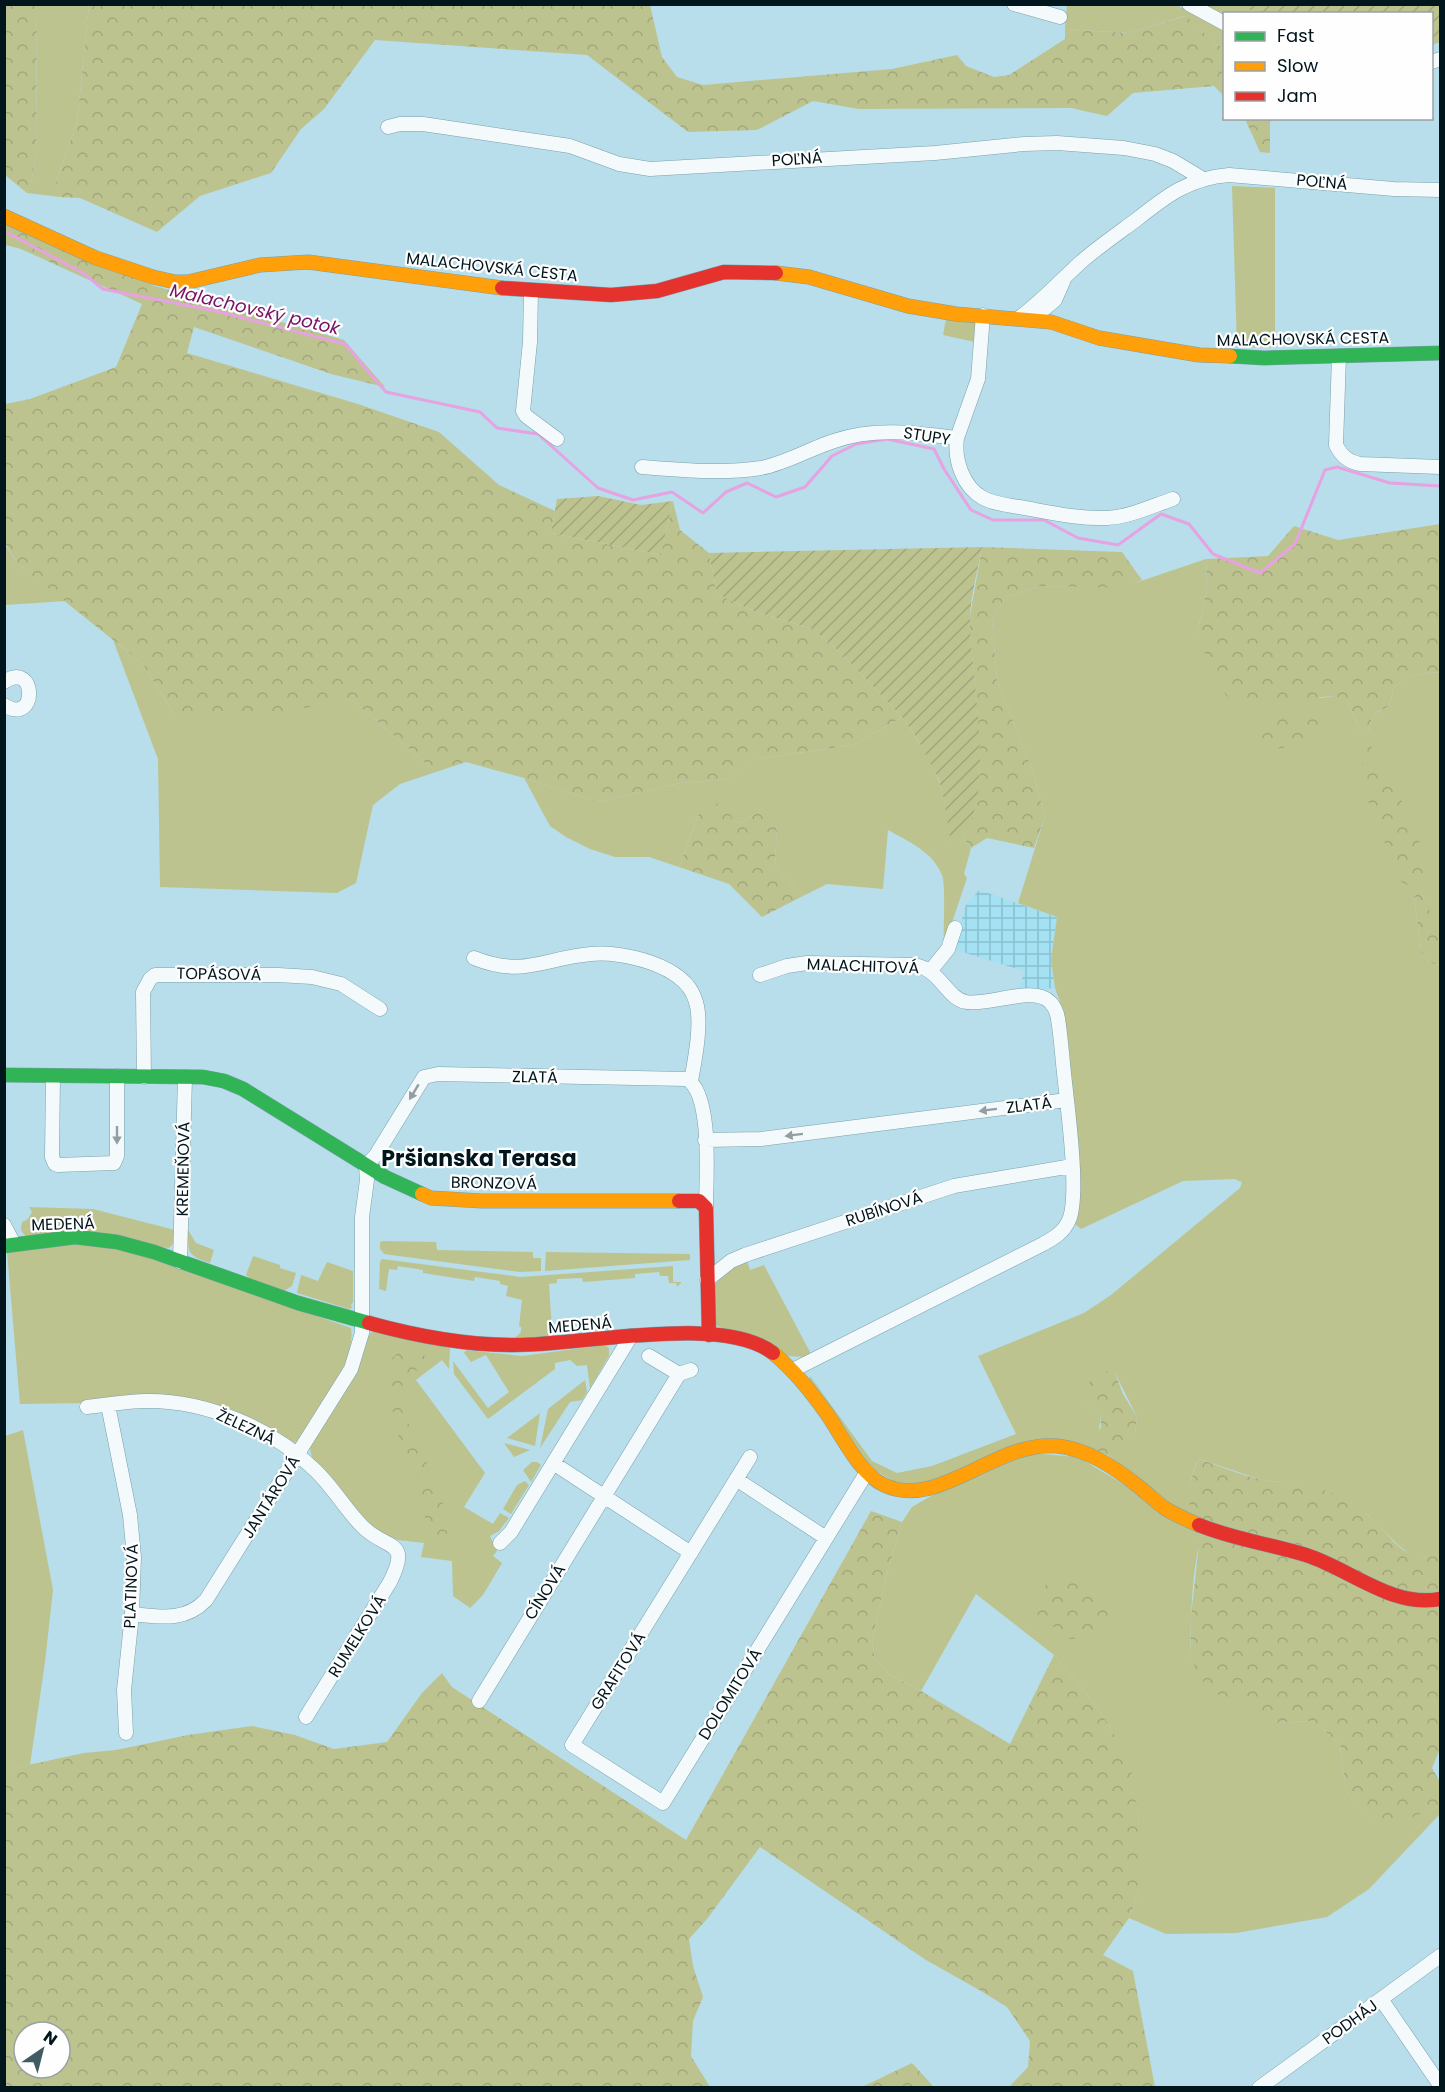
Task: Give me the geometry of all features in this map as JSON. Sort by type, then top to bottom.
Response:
[{"type":"street","points":[[1014,4],[1060,17]]},
{"type":"street","points":[[1189,4],[1223,22]]},
{"type":"street","name":"POĽNÁ","points":[[388,127],[400,124],[423,124],[570,146],[619,164],[650,168],[935,153],[1024,144],[1079,144],[1124,148],[1155,154],[1173,161],[1203,179]]},
{"type":"street","name":"POĽNÁ","points":[[1043,314],[1054,286],[1062,282],[1080,263],[1177,189],[1203,179],[1239,175],[1394,189],[1440,190]]},
{"type":"street","name":"MALACHOVSKÁ CESTA","points":[[4,216],[96,258],[175,282],[188,282],[260,265],[308,262],[531,291],[611,296],[657,291],[724,272],[790,273],[908,306],[956,314],[1043,314],[1099,338],[1199,355],[1238,358],[1440,353]]},
{"type":"street","points":[[531,291],[530,342],[523,411],[526,416],[557,439]]},
{"type":"street","points":[[957,438],[978,379],[983,315]]},
{"type":"street","points":[[1339,356],[1336,445],[1340,454],[1348,461],[1360,464],[1440,467]]},
{"type":"street","name":"STUPY","points":[[642,467],[695,472],[759,468],[786,462],[819,446],[850,436],[878,431],[957,438],[956,455],[966,480],[983,498],[995,502],[1060,515],[1107,518],[1128,514],[1173,499]]},
{"type":"street","points":[[4,682],[13,678],[23,680],[27,683],[30,692],[25,705],[16,709],[5,707]]},
{"type":"street","name":"MALACHITOVÁ","points":[[931,970],[948,948],[955,928]]},
{"type":"street","points":[[474,958],[515,968],[530,967],[576,956],[606,953],[642,960],[668,970],[687,986],[696,1001],[698,1023],[691,1081],[703,1108],[709,1335]]},
{"type":"street","name":"MALACHITOVÁ","points":[[760,975],[787,966],[807,963],[915,965],[931,970],[953,994],[965,1002],[1034,995],[1046,999],[1052,1004],[1058,1018],[1067,1100]]},
{"type":"street","name":"TOPÁSOVÁ","points":[[144,1077],[143,992],[155,975],[312,977],[341,984],[380,1009]]},
{"type":"street","name":"ZLATÁ","points":[[366,1166],[376,1155],[424,1077],[438,1074],[691,1081]]},
{"type":"street","name":"BRONZOVÁ","points":[[4,1075],[214,1079],[243,1089],[366,1166],[431,1198],[482,1201],[695,1200],[706,1208]]},
{"type":"street","points":[[53,1076],[52,1157],[58,1165],[114,1163],[117,1156],[117,1076]]},
{"type":"street","name":"KREMEŇOVÁ","points":[[180,1262],[185,1077]]},
{"type":"street","points":[[793,1370],[1055,1237],[1063,1230],[1071,1213],[1072,1166],[1067,1100]]},
{"type":"street","name":"ZLATÁ","points":[[705,1140],[761,1139],[1067,1100]]},
{"type":"street","points":[[363,1321],[362,1217],[367,1180],[366,1166]]},
{"type":"street","name":"RUBÍNOVÁ","points":[[707,1280],[731,1261],[745,1255],[954,1186],[1072,1166]]},
{"type":"street","points":[[4,1226],[9,1245]]},
{"type":"street","name":"MEDENÁ","points":[[9,1245],[60,1238],[96,1238],[137,1246],[258,1289],[363,1321],[426,1335],[500,1346],[558,1344],[631,1336]]},
{"type":"street","name":"JANTÁROVÁ","points":[[132,1614],[179,1616],[190,1613],[199,1607],[213,1590],[351,1369],[362,1333],[363,1321]]},
{"type":"street","points":[[631,1336],[730,1336],[756,1343],[776,1355],[793,1370],[867,1472],[886,1486],[914,1491],[936,1487],[998,1457],[1024,1448],[1052,1445],[1077,1450],[1105,1462],[1165,1508],[1192,1522],[1327,1562],[1380,1588],[1412,1600],[1440,1599]]},
{"type":"street","name":"MEDENÁ","points":[[500,1543],[511,1532],[631,1336]]},
{"type":"street","name":"CÍNOVÁ","points":[[479,1701],[492,1691],[604,1496],[685,1372],[649,1356]]},
{"type":"street","name":"ŽELEZNÁ","points":[[87,1407],[147,1401],[169,1402],[209,1410],[246,1424],[298,1454],[328,1483],[364,1528],[398,1552]]},
{"type":"street","name":"PLATINOVÁ","points":[[108,1405],[132,1536],[134,1579],[124,1690],[126,1733]]},
{"type":"street","name":"GRAFITOVÁ","points":[[616,1773],[572,1745],[750,1457]]},
{"type":"street","points":[[553,1463],[691,1553]]},
{"type":"street","name":"DOLOMITOVÁ","points":[[616,1773],[663,1803],[867,1472]]},
{"type":"street","points":[[736,1479],[826,1538]]},
{"type":"street","name":"RUMELKOVÁ","points":[[306,1717],[390,1582],[399,1563],[398,1552]]},
{"type":"street","name":"PODHÁJ","points":[[1259,2088],[1440,1956]]},
{"type":"street","points":[[1381,1999],[1440,2085]]},
{"type":"shaded area","points":[[979,890],[1057,917],[1051,960],[1055,988],[1019,991],[1024,971],[953,949],[966,905]]},
{"type":"green space","points":[[4,5],[37,5],[36,152],[32,179],[27,193],[5,175]]},
{"type":"green space","points":[[37,5],[89,5],[77,122],[56,182],[60,197],[27,193],[32,179],[36,152]]},
{"type":"green space","points":[[89,5],[650,5],[662,57],[677,77],[703,85],[892,69],[957,55],[966,66],[994,77],[1009,75],[1065,39],[1065,29],[1128,33],[1186,16],[1216,44],[1223,47],[1223,95],[1214,86],[1133,93],[1107,116],[1071,108],[859,109],[813,101],[757,130],[688,132],[587,55],[375,40],[324,109],[301,129],[271,173],[200,196],[157,232],[80,198],[60,197],[56,182],[77,122]]},
{"type":"green space","points":[[1067,5],[1176,5],[1223,28],[1223,47],[1216,44],[1185,16],[1128,33],[1065,29]]},
{"type":"green space","points":[[1200,5],[1234,5],[1256,12],[1223,12],[1223,16]]},
{"type":"green space","points":[[1234,5],[1440,5],[1440,42],[1433,45],[1433,12],[1256,12]]},
{"type":"green space","points":[[1245,120],[1272,120],[1270,122],[1270,153],[1260,152]]},
{"type":"green space","points":[[1232,186],[1275,188],[1275,347],[1237,348]]},
{"type":"green space","points":[[5,223],[155,286],[344,340],[385,387],[331,374],[194,327],[187,353],[358,404],[439,432],[499,485],[555,511],[551,533],[661,555],[673,501],[680,530],[709,553],[717,594],[756,612],[813,629],[842,654],[902,717],[853,745],[757,759],[726,779],[680,783],[597,802],[466,762],[436,772],[352,700],[249,717],[174,714],[142,663],[18,564],[5,543],[5,404],[30,399],[116,367],[142,304],[21,249],[5,245]]},
{"type":"green space","points":[[946,319],[976,321],[975,342],[943,335]]},
{"type":"green space","points":[[598,496],[641,505],[673,501],[661,555],[551,533],[557,499]]},
{"type":"green space","points":[[1440,524],[1440,672],[1415,676],[1398,684],[1393,689],[1387,707],[1378,711],[1372,718],[1369,733],[1366,735],[1361,733],[1347,700],[1340,698],[1325,697],[1273,706],[1234,706],[1217,683],[1197,634],[1207,589],[1206,559],[1268,556],[1294,526],[1338,540]]},
{"type":"green space","points":[[4,543],[18,564],[66,601],[5,605]]},
{"type":"green space","points":[[982,547],[1122,552],[1142,580],[1123,588],[1040,586],[1005,597],[992,621],[997,681],[1032,769],[1045,816],[1034,848],[987,838],[971,848],[962,836],[974,814],[980,772],[969,622]]},
{"type":"green space","points":[[982,547],[970,615],[979,734],[978,793],[973,817],[963,835],[951,843],[939,780],[918,740],[902,717],[842,654],[813,629],[756,612],[717,594],[709,553]]},
{"type":"green space","points":[[1206,559],[1207,589],[1197,634],[1319,698],[1339,696],[1347,700],[1361,733],[1369,733],[1372,718],[1387,707],[1393,689],[1398,684],[1415,676],[1440,672],[1440,944],[1425,902],[1421,895],[1414,897],[1422,956],[1431,963],[1440,965],[1440,1554],[1432,1558],[1412,1556],[1368,1515],[1300,1484],[1262,1480],[1199,1459],[1193,1472],[1191,1486],[1192,1515],[1173,1505],[1109,1456],[1135,1434],[1137,1417],[1115,1373],[1087,1405],[1100,1414],[1096,1450],[1076,1443],[932,1482],[898,1484],[871,1468],[809,1379],[810,1376],[872,1461],[897,1473],[932,1466],[1016,1434],[978,1356],[1084,1313],[1111,1295],[1240,1188],[1242,1182],[1234,1179],[1183,1181],[1081,1229],[1074,1223],[1068,1056],[1062,1008],[1055,988],[1051,960],[1057,917],[1018,903],[1045,816],[1032,769],[997,681],[992,621],[1005,597],[1040,586],[1123,587]]},
{"type":"green space","points":[[113,640],[142,663],[174,714],[352,700],[436,772],[400,784],[373,805],[356,883],[337,893],[160,887],[158,759]]},
{"type":"green space","points":[[1305,711],[1316,714],[1323,722],[1319,734],[1310,739],[1271,749],[1263,744],[1257,735],[1257,725],[1264,718],[1288,716]]},
{"type":"green space","points":[[902,717],[923,748],[936,773],[945,804],[951,842],[962,836],[971,848],[964,874],[967,878],[944,946],[942,875],[933,860],[926,854],[912,843],[888,830],[883,889],[827,884],[803,896],[775,867],[777,824],[760,811],[741,823],[699,813],[679,867],[649,857],[615,857],[590,849],[566,837],[550,826],[524,778],[597,802],[680,783],[726,779],[756,759],[853,745]]},
{"type":"green space","points":[[1366,744],[1371,746],[1401,799],[1423,851],[1425,860],[1422,880],[1419,883],[1407,885],[1400,881],[1366,796],[1361,753],[1362,747]]},
{"type":"green space","points":[[714,803],[728,807],[733,821],[741,823],[760,811],[772,814],[777,824],[775,867],[803,896],[762,917],[729,884],[679,867],[699,813]]},
{"type":"green space","points":[[1417,894],[1421,895],[1426,903],[1433,920],[1440,947],[1440,965],[1431,963],[1422,956],[1414,897]]},
{"type":"green space","points":[[29,1207],[93,1209],[175,1230],[173,1244],[169,1248],[27,1237],[21,1227],[22,1222],[28,1219],[32,1212]]},
{"type":"green space","points":[[188,1230],[196,1243],[214,1250],[210,1263],[197,1258],[190,1252]]},
{"type":"green space","points":[[380,1242],[436,1242],[437,1250],[533,1252],[533,1258],[541,1258],[541,1271],[520,1272],[384,1254],[380,1249]]},
{"type":"green space","points":[[71,1244],[117,1246],[351,1328],[348,1357],[341,1372],[333,1388],[296,1443],[217,1406],[20,1404],[7,1252]]},
{"type":"green space","points":[[546,1252],[690,1254],[690,1260],[545,1271]]},
{"type":"green space","points":[[253,1256],[296,1273],[292,1286],[284,1291],[250,1279],[246,1275]]},
{"type":"green space","points":[[382,1259],[521,1277],[673,1266],[673,1282],[681,1283],[677,1287],[676,1283],[669,1283],[668,1276],[660,1276],[659,1272],[635,1274],[635,1278],[583,1282],[582,1278],[557,1279],[557,1283],[549,1284],[552,1331],[546,1338],[515,1338],[521,1332],[519,1326],[522,1300],[506,1296],[508,1286],[500,1284],[500,1281],[475,1277],[474,1281],[423,1273],[423,1270],[398,1266],[397,1270],[389,1269],[386,1291],[379,1289]]},
{"type":"green space","points":[[747,1261],[750,1270],[764,1265],[811,1354],[803,1357],[787,1356],[715,1325],[713,1286],[733,1266]]},
{"type":"green space","points":[[327,1262],[353,1271],[352,1308],[297,1293],[301,1275],[318,1281]]},
{"type":"green space","points":[[373,1331],[450,1348],[449,1369],[442,1360],[416,1380],[485,1473],[464,1507],[493,1524],[500,1513],[509,1518],[499,1531],[490,1536],[497,1551],[493,1556],[502,1563],[483,1595],[470,1608],[453,1596],[452,1561],[421,1557],[424,1543],[398,1540],[380,1533],[365,1521],[337,1484],[312,1458],[310,1448],[312,1441],[367,1337]]},
{"type":"green space","points":[[604,1345],[609,1348],[609,1356],[590,1388],[587,1365],[577,1366],[570,1360],[555,1363],[555,1369],[488,1419],[454,1374],[453,1361],[488,1408],[509,1392],[486,1355],[471,1362],[464,1353],[466,1350],[522,1356]]},
{"type":"green space","points":[[399,1352],[421,1353],[426,1357],[421,1366],[405,1380],[400,1403],[440,1494],[447,1521],[447,1534],[440,1537],[432,1534],[426,1524],[420,1484],[399,1442],[396,1418],[390,1404],[391,1359]]},
{"type":"green space","points":[[1106,1371],[1115,1373],[1123,1394],[1137,1417],[1135,1434],[1119,1451],[1109,1456],[1096,1450],[1096,1434],[1101,1427],[1100,1414],[1087,1405],[1085,1394],[1092,1375]]},
{"type":"green space","points":[[585,1380],[587,1392],[582,1400],[570,1402],[540,1448],[548,1409]]},
{"type":"green space","points":[[540,1413],[535,1446],[507,1438]]},
{"type":"green space","points":[[23,1430],[53,1590],[30,1765],[14,1768],[5,1782],[5,1436]]},
{"type":"green space","points":[[504,1443],[530,1450],[514,1457]]},
{"type":"green space","points":[[1031,1453],[1078,1457],[1203,1532],[1194,1577],[1190,1658],[1275,1723],[1313,1721],[1340,1744],[1346,1791],[1381,1829],[1440,1806],[1440,1814],[1369,1889],[1327,1917],[1236,1933],[1166,1934],[1129,1918],[1139,1891],[1139,1821],[1129,1763],[1109,1725],[1054,1655],[976,1594],[921,1691],[890,1675],[875,1659],[872,1642],[886,1577],[902,1522],[912,1507],[1011,1459]]},
{"type":"green space","points":[[1199,1459],[1256,1478],[1315,1487],[1341,1497],[1372,1519],[1408,1553],[1420,1557],[1440,1554],[1440,1749],[1432,1768],[1440,1782],[1440,1806],[1381,1830],[1346,1791],[1340,1744],[1313,1721],[1275,1723],[1208,1690],[1190,1658],[1191,1616],[1199,1544],[1203,1532],[1192,1516],[1189,1495]]},
{"type":"green space","points":[[532,1462],[541,1465],[531,1482],[523,1470]]},
{"type":"green space","points":[[525,1481],[529,1485],[511,1514],[503,1509],[517,1485]]},
{"type":"green space","points":[[871,1511],[902,1522],[886,1577],[872,1642],[875,1659],[890,1675],[1010,1744],[1054,1655],[1109,1725],[1130,1763],[1139,1821],[1139,1891],[1129,1918],[1103,1955],[1133,1971],[1155,2087],[1009,2087],[1028,2067],[1030,2041],[1007,2007],[926,1960],[760,1847],[707,1919],[689,1939],[693,1966],[703,1997],[693,2021],[691,2056],[710,2087],[5,2087],[4,1782],[14,1768],[84,1753],[116,1750],[188,1735],[252,1726],[295,1735],[334,1749],[387,1742],[422,1693],[442,1673],[452,1687],[686,1840]]},
{"type":"green space","points":[[1075,1577],[1103,1596],[1115,1619],[1103,1637],[1069,1639],[1029,1608],[1050,1579]]},
{"type":"green space","points":[[912,2063],[933,2086],[938,2087],[862,2087]]},
{"type":"waterway","name":"Malachovský potok","points":[[4,231],[83,273],[103,289],[216,311],[345,344],[386,392],[480,412],[497,428],[538,434],[598,488],[633,500],[672,492],[703,513],[726,492],[747,483],[776,497],[805,487],[832,456],[856,444],[887,439],[934,449],[944,469],[971,510],[993,520],[1044,520],[1078,538],[1118,545],[1161,514],[1189,524],[1213,554],[1260,573],[1295,544],[1325,470],[1337,467],[1390,483],[1440,486]]},
{"type":"traffic: fast","points":[[1230,356],[1264,358],[1440,353]]},
{"type":"traffic: fast","points":[[4,1075],[203,1077],[224,1081],[243,1089],[385,1177],[422,1194]]},
{"type":"traffic: fast","points":[[4,1246],[75,1237],[117,1242],[154,1252],[298,1303],[369,1323]]},
{"type":"traffic: slow","points":[[4,216],[96,258],[175,282],[188,282],[260,265],[308,262],[502,288]]},
{"type":"traffic: slow","points":[[776,273],[809,277],[908,306],[956,314],[1051,322],[1099,338],[1199,355],[1230,356]]},
{"type":"traffic: slow","points":[[422,1194],[431,1198],[482,1201],[679,1201]]},
{"type":"traffic: slow","points":[[773,1353],[796,1374],[815,1398],[859,1464],[875,1480],[884,1485],[904,1491],[925,1489],[946,1483],[1012,1453],[1034,1447],[1057,1446],[1079,1451],[1100,1460],[1129,1479],[1166,1509],[1199,1525]]},
{"type":"traffic: jam","points":[[502,288],[611,295],[657,291],[724,272],[776,273]]},
{"type":"traffic: jam","points":[[679,1201],[699,1201],[706,1208],[709,1335]]},
{"type":"traffic: jam","points":[[369,1323],[441,1339],[495,1345],[541,1344],[648,1334],[720,1335],[750,1341],[773,1353]]},
{"type":"traffic: jam","points":[[1199,1525],[1306,1555],[1388,1593],[1422,1600],[1440,1599]]},
{"type":"district","name":"Pršianska Terasa","points":[[479,1158]]}]
